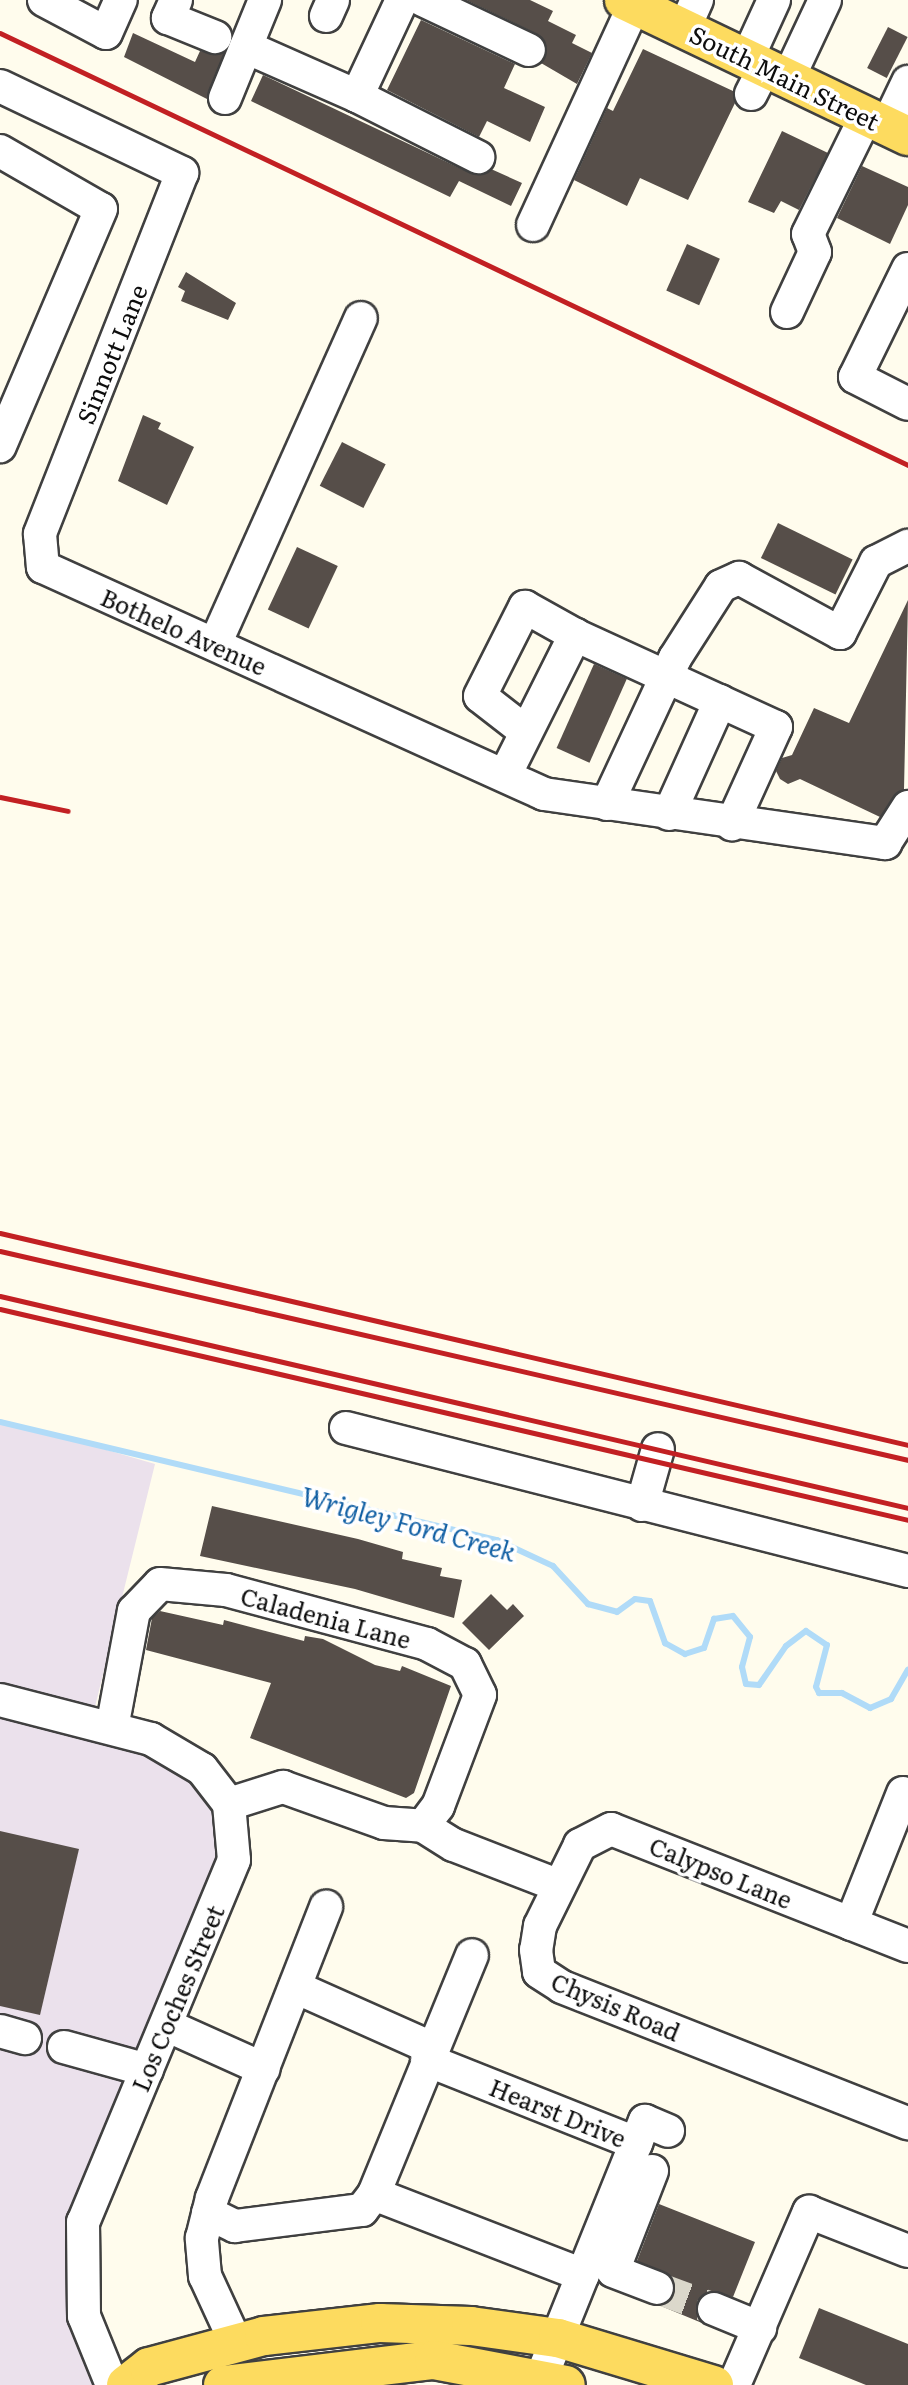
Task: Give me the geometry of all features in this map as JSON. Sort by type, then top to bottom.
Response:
[{"type":"main road","name":"South Main Street","points":[[627,1],[690,14],[763,75],[887,126]]},
{"type":"main road","points":[[126,2385],[149,2367],[236,2343],[380,2323],[471,2326],[558,2338],[714,2385]]},
{"type":"main road","points":[[223,2385],[434,2360],[549,2383]]},
{"type":"street","points":[[44,0],[106,33],[121,0]]},
{"type":"street","points":[[176,0],[168,18],[215,37]]},
{"type":"street","points":[[225,98],[265,0]]},
{"type":"street","points":[[357,96],[402,0]]},
{"type":"street","points":[[423,0],[529,50]]},
{"type":"street","points":[[763,75],[774,0]]},
{"type":"street","points":[[763,75],[825,0]]},
{"type":"street","points":[[526,220],[627,1]]},
{"type":"street","points":[[246,47],[357,96],[478,157]]},
{"type":"street","points":[[787,312],[815,252],[808,234],[887,126],[908,82]]},
{"type":"street","name":"Sinnott Lane","points":[[0,86],[182,173],[40,534]]},
{"type":"street","points":[[0,151],[101,209],[0,446]]},
{"type":"street","points":[[908,269],[855,377],[908,404]]},
{"type":"street","points":[[215,645],[361,318]]},
{"type":"street","name":"Bothelo Avenue","points":[[40,534],[43,567],[544,794],[732,824],[885,843],[908,807]]},
{"type":"street","points":[[607,804],[667,676],[721,586],[739,578],[840,633],[876,562],[908,546]]},
{"type":"street","points":[[526,732],[481,696],[525,607],[575,635],[776,727],[732,824]]},
{"type":"street","points":[[505,775],[575,635]]},
{"type":"street","points":[[669,814],[720,701]]},
{"type":"street","points":[[346,1428],[908,1571]]},
{"type":"street","points":[[642,1505],[658,1450]]},
{"type":"street","name":"Caladenia Lane","points":[[112,1728],[134,1611],[160,1584],[226,1590],[427,1644],[465,1664],[480,1695],[438,1806],[423,1826]]},
{"type":"street","points":[[0,1700],[62,1705],[112,1728],[151,1739],[202,1769],[229,1804],[283,1787],[384,1823],[423,1826],[454,1845],[557,1885]]},
{"type":"street","points":[[851,1923],[903,1793]]},
{"type":"street","name":"Los Coches Street","points":[[112,2385],[84,2316],[83,2222],[234,1860],[229,1804]]},
{"type":"street","name":"Calypso Lane","points":[[557,1885],[580,1844],[611,1829],[908,1947]]},
{"type":"street","name":"Chysis Road","points":[[557,1885],[540,1926],[540,1972],[562,1987],[908,2123]]},
{"type":"street","points":[[236,2343],[220,2299],[205,2276],[202,2238],[208,2213],[326,1906]]},
{"type":"street","points":[[208,2213],[234,2227],[362,2210],[374,2194],[472,1955]]},
{"type":"street","name":"Hearst Drive","points":[[295,1987],[430,2054],[636,2143],[558,2338],[549,2383]]},
{"type":"street","points":[[166,2025],[264,2069]]},
{"type":"street","points":[[65,2047],[147,2070]]},
{"type":"street","points":[[636,2143],[645,2121],[668,2131]]},
{"type":"street","points":[[652,2171],[613,2271],[657,2288]]},
{"type":"street","points":[[374,2194],[583,2275]]},
{"type":"street","points":[[734,2385],[809,2213],[908,2251]]},
{"type":"street","points":[[714,2309],[760,2328]]},
{"type":"shaded area","points":[[0,1419],[155,1464],[90,1727],[202,1761],[230,1859],[91,2224],[92,2319],[111,2385],[0,2385]]},
{"type":"building","points":[[466,0],[530,0],[553,11],[548,21],[576,35],[572,43],[592,53],[577,84],[541,63],[547,48],[537,34]]},
{"type":"building","points":[[421,20],[515,64],[504,88],[545,107],[530,142],[487,121],[479,137],[387,90]]},
{"type":"building","points":[[888,27],[908,37],[887,78],[867,68]]},
{"type":"building","points":[[133,33],[195,62],[200,51],[224,53],[207,99],[124,57]]},
{"type":"building","points":[[643,49],[733,91],[735,103],[688,200],[640,178],[627,206],[574,180],[607,108],[613,111]]},
{"type":"building","points":[[263,75],[470,173],[491,169],[522,183],[511,206],[459,181],[450,197],[251,101]]},
{"type":"building","points":[[782,131],[828,153],[799,210],[781,201],[774,213],[748,202]]},
{"type":"building","points":[[862,166],[908,187],[908,205],[890,244],[837,218]]},
{"type":"building","points":[[687,244],[720,259],[699,305],[666,291]]},
{"type":"building","points":[[186,272],[236,303],[228,320],[181,301],[185,291],[178,287]]},
{"type":"building","points":[[143,415],[161,423],[158,429],[194,447],[167,505],[118,481]]},
{"type":"building","points":[[342,442],[386,464],[363,508],[320,486]]},
{"type":"building","points":[[778,523],[853,559],[836,594],[761,558]]},
{"type":"building","points":[[297,547],[338,566],[309,629],[268,610]]},
{"type":"building","points":[[908,600],[904,790],[880,817],[800,779],[788,784],[780,779],[776,771],[782,758],[792,755],[814,708],[849,723]]},
{"type":"building","points":[[594,664],[627,679],[589,763],[557,748]]},
{"type":"building","points":[[212,1506],[358,1539],[403,1552],[402,1559],[442,1568],[440,1576],[462,1580],[454,1618],[355,1589],[200,1556]]},
{"type":"building","points":[[491,1594],[507,1610],[513,1604],[524,1616],[489,1650],[462,1623]]},
{"type":"building","points":[[160,1611],[223,1625],[224,1620],[304,1641],[305,1636],[323,1639],[375,1665],[400,1671],[402,1666],[451,1686],[414,1793],[406,1798],[250,1738],[271,1683],[146,1650],[152,1618]]},
{"type":"building","points":[[0,1831],[79,1849],[40,2015],[0,2006]]},
{"type":"building","points":[[659,2204],[755,2242],[733,2297],[712,2291],[697,2301],[702,2323],[661,2306],[674,2295],[672,2277],[637,2261]]},
{"type":"building","points":[[819,2308],[908,2344],[908,2385],[866,2385],[799,2358]]},
{"type":"waterway","name":"Wrigley Ford Creek","points":[[0,1422],[497,1540],[553,1566],[588,1604],[617,1612],[635,1599],[650,1601],[665,1643],[685,1654],[704,1648],[714,1619],[733,1616],[750,1637],[742,1667],[746,1684],[759,1685],[786,1646],[806,1631],[827,1645],[816,1687],[819,1693],[842,1693],[870,1708],[891,1699],[908,1670]]},
{"type":"tunnel","points":[[657,2288],[714,2309]]},
{"type":"railway","points":[[0,33],[908,465]]},
{"type":"railway","points":[[0,797],[68,811]]},
{"type":"railway","points":[[0,1233],[908,1445]]},
{"type":"railway","points":[[0,1251],[908,1460]]},
{"type":"railway","points":[[0,1296],[908,1508]]},
{"type":"railway","points":[[0,1309],[908,1520]]}]
